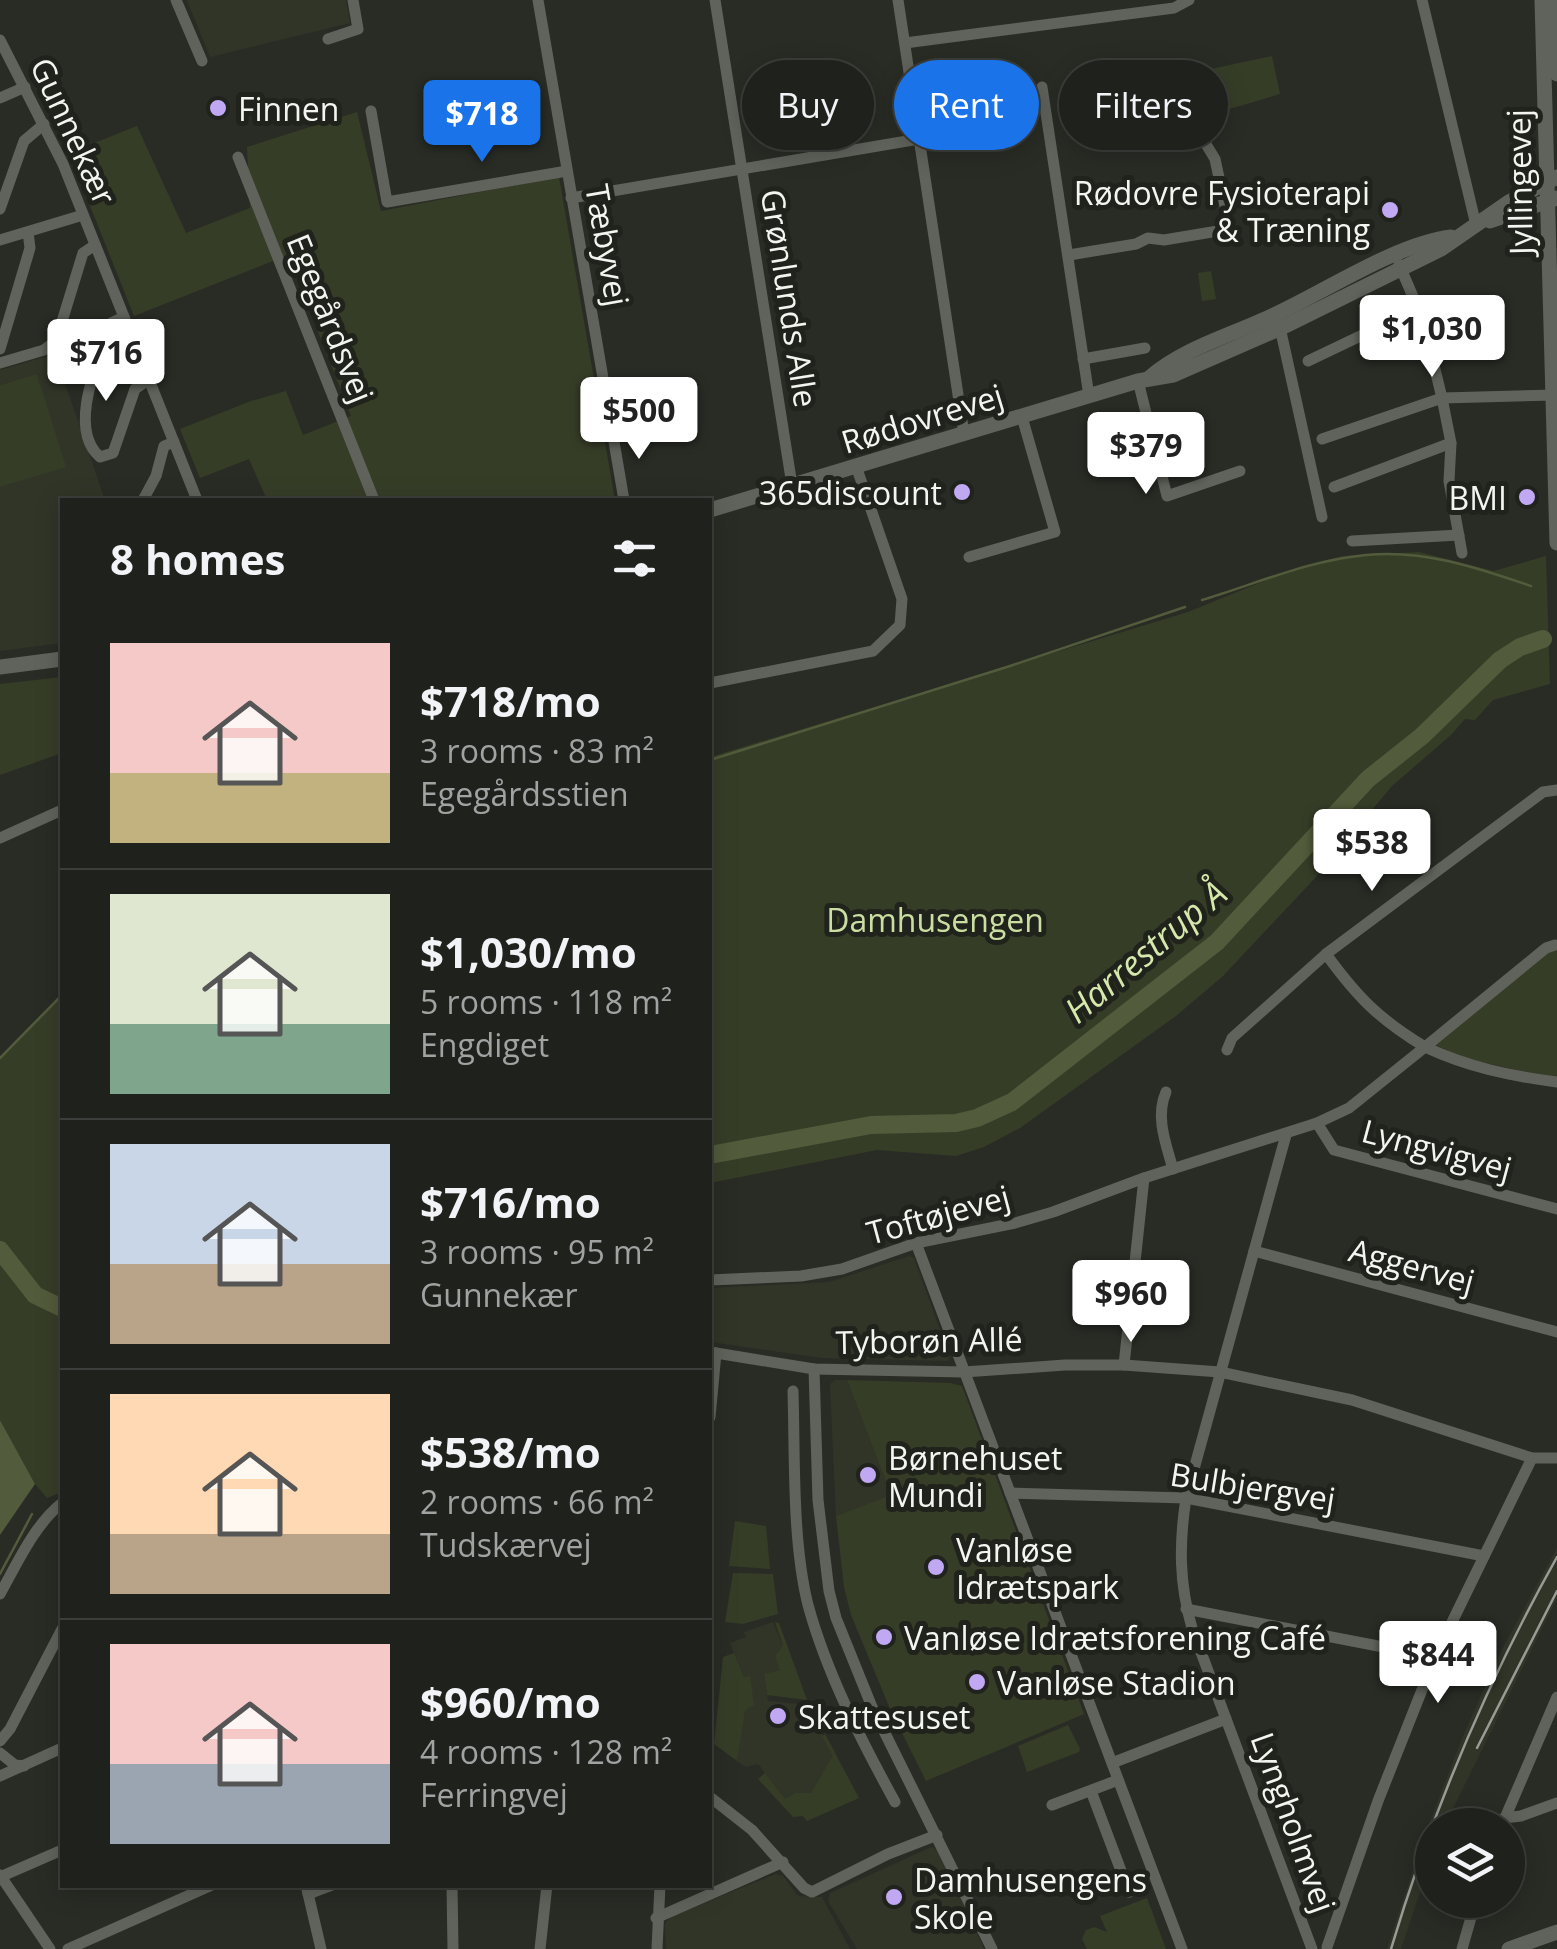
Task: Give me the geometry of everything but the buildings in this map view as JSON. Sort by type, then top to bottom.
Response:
[{"type":"street","points":[[176,0],[202,61]]},
{"type":"street","points":[[328,39],[358,30],[353,0]]},
{"type":"street","name":"Tæbyvej","points":[[538,0],[624,498]]},
{"type":"street","name":"Grønlunds Alle","points":[[715,0],[792,485]]},
{"type":"street","points":[[898,0],[907,60]]},
{"type":"street","points":[[904,43],[1174,8],[1189,0]]},
{"type":"street","points":[[1422,0],[1476,225]]},
{"type":"street","name":"Jyllingevej","points":[[1542,0],[1552,179],[1557,543]]},
{"type":"street","name":"Jyllingevej","points":[[1554,0],[1557,74]]},
{"type":"street","name":"Gunnekær","points":[[0,40],[6,66],[26,87],[96,245],[196,498]]},
{"type":"street","points":[[0,98],[26,87]]},
{"type":"street","points":[[1042,87],[1089,396]]},
{"type":"street","points":[[371,112],[387,202],[566,171]]},
{"type":"street","points":[[0,209],[24,141],[44,124]]},
{"type":"street","points":[[571,198],[894,143]]},
{"type":"street","points":[[921,150],[964,434]]},
{"type":"street","points":[[1069,255],[1136,244],[1148,238],[1164,240],[1230,229],[1210,150]]},
{"type":"street","name":"Egegårdsvej","points":[[238,157],[373,498]]},
{"type":"street","name":"Rødovrevej","points":[[712,509],[1143,379],[1167,362],[1278,322],[1398,262],[1412,247],[1455,237],[1552,179]]},
{"type":"street","name":"Rødovrevej","points":[[1476,225],[1551,200]]},
{"type":"street","points":[[0,240],[83,215]]},
{"type":"street","points":[[0,350],[30,248],[28,232]]},
{"type":"street","name":"Gunnekær","points":[[0,363],[44,350],[56,341],[82,253],[96,245]]},
{"type":"street","points":[[1398,262],[1419,308],[1442,398],[1451,443],[1449,481],[1462,553]]},
{"type":"street","points":[[1308,361],[1419,308]]},
{"type":"street","points":[[124,317],[112,323],[86,397],[85,417],[95,453],[100,457],[114,453],[135,389],[150,380]]},
{"type":"street","points":[[1278,322],[1322,517]]},
{"type":"street","points":[[1083,359],[1145,348]]},
{"type":"street","points":[[1143,379],[1167,496],[1240,471]]},
{"type":"street","points":[[1322,440],[1442,398],[1555,395]]},
{"type":"street","points":[[969,557],[1056,532],[1022,416]]},
{"type":"street","points":[[144,498],[156,476],[164,446],[174,442]]},
{"type":"street","points":[[1334,487],[1451,443]]},
{"type":"street","points":[[712,683],[874,652],[900,625],[902,599],[856,466]]},
{"type":"street","points":[[1352,541],[1459,535]]},
{"type":"street","points":[[0,666],[60,659]]},
{"type":"street","points":[[1227,1050],[1240,1030],[1326,954],[1542,792],[1557,790]]},
{"type":"street","points":[[0,838],[60,811]]},
{"type":"street","name":"Toftøjevej","points":[[712,1280],[801,1276],[842,1269],[916,1244],[1016,1223],[1317,1124],[1349,1108],[1554,945]]},
{"type":"street","points":[[1326,954],[1354,992],[1386,1024],[1425,1047],[1504,1075],[1557,1082]]},
{"type":"street","points":[[1166,1092],[1161,1104],[1162,1133],[1173,1169]]},
{"type":"street","name":"Lyngvigvej","points":[[1317,1124],[1334,1150],[1557,1209]]},
{"type":"street","name":"Lyngholmvej","points":[[1290,1134],[1220,1372],[1186,1498],[1179,1540],[1186,1609],[1312,1949]]},
{"type":"street","points":[[1124,1365],[1144,1178]]},
{"type":"street","points":[[916,1244],[1182,1949]]},
{"type":"street","name":"Aggervej","points":[[1254,1251],[1557,1332]]},
{"type":"street","name":"Tyborøn Allé","points":[[713,1353],[814,1369],[964,1372],[1124,1365],[1220,1372],[1352,1400],[1532,1458],[1557,1458]]},
{"type":"street","points":[[814,1369],[818,1500],[836,1618],[872,1707],[992,1949]]},
{"type":"street","points":[[792,1391],[796,1502],[809,1607],[850,1716],[895,1802]]},
{"type":"street","points":[[1325,1948],[1435,1657],[1532,1458]]},
{"type":"street","name":"Bulbjergvej","points":[[1010,1493],[1186,1498],[1484,1556]]},
{"type":"street","points":[[796,1502],[818,1500]]},
{"type":"street","points":[[0,1594],[22,1554],[60,1505]]},
{"type":"street","points":[[1186,1609],[1435,1657]]},
{"type":"street","points":[[0,1741],[17,1717],[60,1633]]},
{"type":"street","points":[[1509,1808],[1557,1696]]},
{"type":"street","points":[[850,1716],[872,1707]]},
{"type":"street","points":[[1112,1763],[1226,1719]]},
{"type":"street","points":[[0,1776],[60,1749]]},
{"type":"street","points":[[0,1753],[24,1766]]},
{"type":"street","points":[[1052,1806],[1118,1780]]},
{"type":"street","points":[[1090,1791],[1129,1892]]},
{"type":"street","points":[[712,1799],[752,1830],[812,1892],[888,1854],[938,1835]]},
{"type":"street","points":[[1525,1815],[1557,1803]]},
{"type":"street","points":[[50,1949],[0,1876],[60,1851]]},
{"type":"street","points":[[656,1918],[783,1862]]},
{"type":"street","points":[[68,1949],[205,1888]]},
{"type":"street","points":[[452,1888],[453,1949]]},
{"type":"street","points":[[540,1949],[547,1888]]},
{"type":"street","points":[[657,1949],[660,1888]]},
{"type":"street","points":[[307,1890],[321,1949]]},
{"type":"street","points":[[1462,1949],[1471,1918]]},
{"type":"street","points":[[1509,1949],[1557,1932]]},
{"type":"shaded area","points":[[187,0],[346,0],[350,23],[210,57]]},
{"type":"shaded area","points":[[55,354],[104,498],[60,498],[60,643],[0,651],[0,487],[65,466],[37,374],[0,385],[0,370]]},
{"type":"shaded area","points":[[909,1256],[914,1258],[950,1357],[947,1361],[822,1358],[712,1342],[712,1288],[829,1282]]},
{"type":"shaded area","points":[[847,1380],[891,1495],[836,1516],[830,1384]]},
{"type":"shaded area","points":[[0,1420],[35,1484],[0,1535]]},
{"type":"shaded area","points":[[1557,1548],[1557,1598],[1453,1808],[1435,1808],[1463,1736],[1500,1653]]},
{"type":"shaded area","name":"Skattesuset","points":[[773,1622],[783,1647],[780,1670],[764,1675],[768,1701],[808,1705],[834,1756],[811,1794],[795,1793],[785,1799],[758,1764],[746,1767],[737,1761],[749,1676],[744,1677],[730,1643],[746,1637],[744,1632]]},
{"type":"shaded area","name":"Damhusengens Skole","points":[[931,1847],[938,1850],[984,1949],[857,1949],[828,1901],[830,1893]]},
{"type":"shaded area","points":[[1415,1864],[1415,1907],[1401,1949],[1387,1949]]},
{"type":"shaded area","name":"Damhusengens Skole","points":[[776,1874],[783,1876],[798,1896],[822,1897],[850,1949],[666,1949],[665,1924],[670,1917]]},
{"type":"green space","points":[[1272,56],[1280,94],[1228,109],[1228,65]]},
{"type":"green space","points":[[357,112],[381,211],[559,177],[615,498],[266,498],[249,459],[200,478],[180,429],[286,391],[303,435],[351,416],[288,255],[134,316],[69,153],[137,126],[186,233],[250,208],[247,147]]},
{"type":"green space","points":[[1211,271],[1216,299],[1202,301],[1198,273]]},
{"type":"green space","points":[[37,374],[66,467],[0,487],[0,385]]},
{"type":"green space","name":"Damhusengen","points":[[1419,552],[1494,571],[1546,556],[1550,684],[1493,700],[1475,720],[1465,719],[1392,786],[1316,877],[1223,976],[1176,1016],[1020,1128],[956,1156],[877,1150],[712,1183],[712,756],[1188,612],[1301,566],[1343,556]]},
{"type":"green space","points":[[60,677],[60,754],[0,775],[0,684]]},
{"type":"green space","points":[[1557,947],[1557,1079],[1460,1057],[1436,1045],[1546,951]]},
{"type":"green space","points":[[60,998],[60,1493],[47,1498],[35,1484],[0,1420],[0,1058]]},
{"type":"green space","name":"Vanløse Idrætspark","points":[[847,1380],[962,1386],[1084,1714],[926,1781],[891,1711],[851,1615],[844,1587],[836,1516],[891,1495]]},
{"type":"green space","points":[[735,1521],[766,1526],[770,1569],[729,1566]]},
{"type":"green space","points":[[733,1573],[773,1574],[778,1614],[743,1624],[725,1622]]},
{"type":"green space","points":[[775,1622],[779,1623],[807,1700],[767,1695],[764,1674],[780,1670],[775,1656],[783,1646]]},
{"type":"green space","points":[[734,1653],[744,1677],[750,1676],[754,1705],[745,1710],[737,1761],[714,1744],[723,1657]]},
{"type":"green space","points":[[1068,1725],[1079,1752],[1027,1772],[1018,1746]]},
{"type":"green space","points":[[825,1734],[859,1798],[807,1821],[803,1816],[793,1817],[758,1779],[765,1773],[785,1799],[795,1793],[811,1793],[833,1756],[822,1736]]},
{"type":"green space","points":[[1147,1898],[1166,1949],[1087,1949],[1082,1939],[1086,1930],[1094,1927],[1107,1932],[1100,1916]]},
{"type":"waterway","name":"Harrestrup Å","points":[[1202,600],[1324,562],[1387,554],[1450,562],[1531,586]]},
{"type":"waterway","name":"Harrestrup Å","points":[[712,759],[1185,607]]},
{"type":"waterway","name":"Harrestrup Å","points":[[712,1155],[871,1125],[956,1123],[1012,1102],[1217,942],[1368,779],[1422,736],[1500,660],[1543,639]]},
{"type":"waterway","name":"Harrestrup Å","points":[[0,1058],[60,997]]},
{"type":"waterway","name":"Harrestrup Å","points":[[0,1250],[35,1295],[60,1307]]},
{"type":"waterway","points":[[0,1574],[32,1514]]},
{"type":"tram line","points":[[1391,1949],[1463,1748],[1557,1557]]},
{"type":"tram line","points":[[1477,1748],[1557,1591]]},
{"type":"place","name":"Finnen","points":[[218,108]]},
{"type":"place","name":"Rødovre Fysioterapi & Træning","points":[[1390,210]]},
{"type":"place","name":"365discount","points":[[962,492]]},
{"type":"place","name":"BMI","points":[[1527,497]]},
{"type":"place","name":"Børnehuset Mundi","points":[[868,1475]]},
{"type":"place","name":"Vanløse Idrætspark","points":[[936,1567]]},
{"type":"place","name":"Vanløse Idrætsforening Café","points":[[884,1637]]},
{"type":"place","name":"Vanløse Stadion","points":[[977,1682]]},
{"type":"place","name":"Skattesuset","points":[[778,1716]]},
{"type":"place","name":"Damhusengens Skole","points":[[894,1897]]}]
